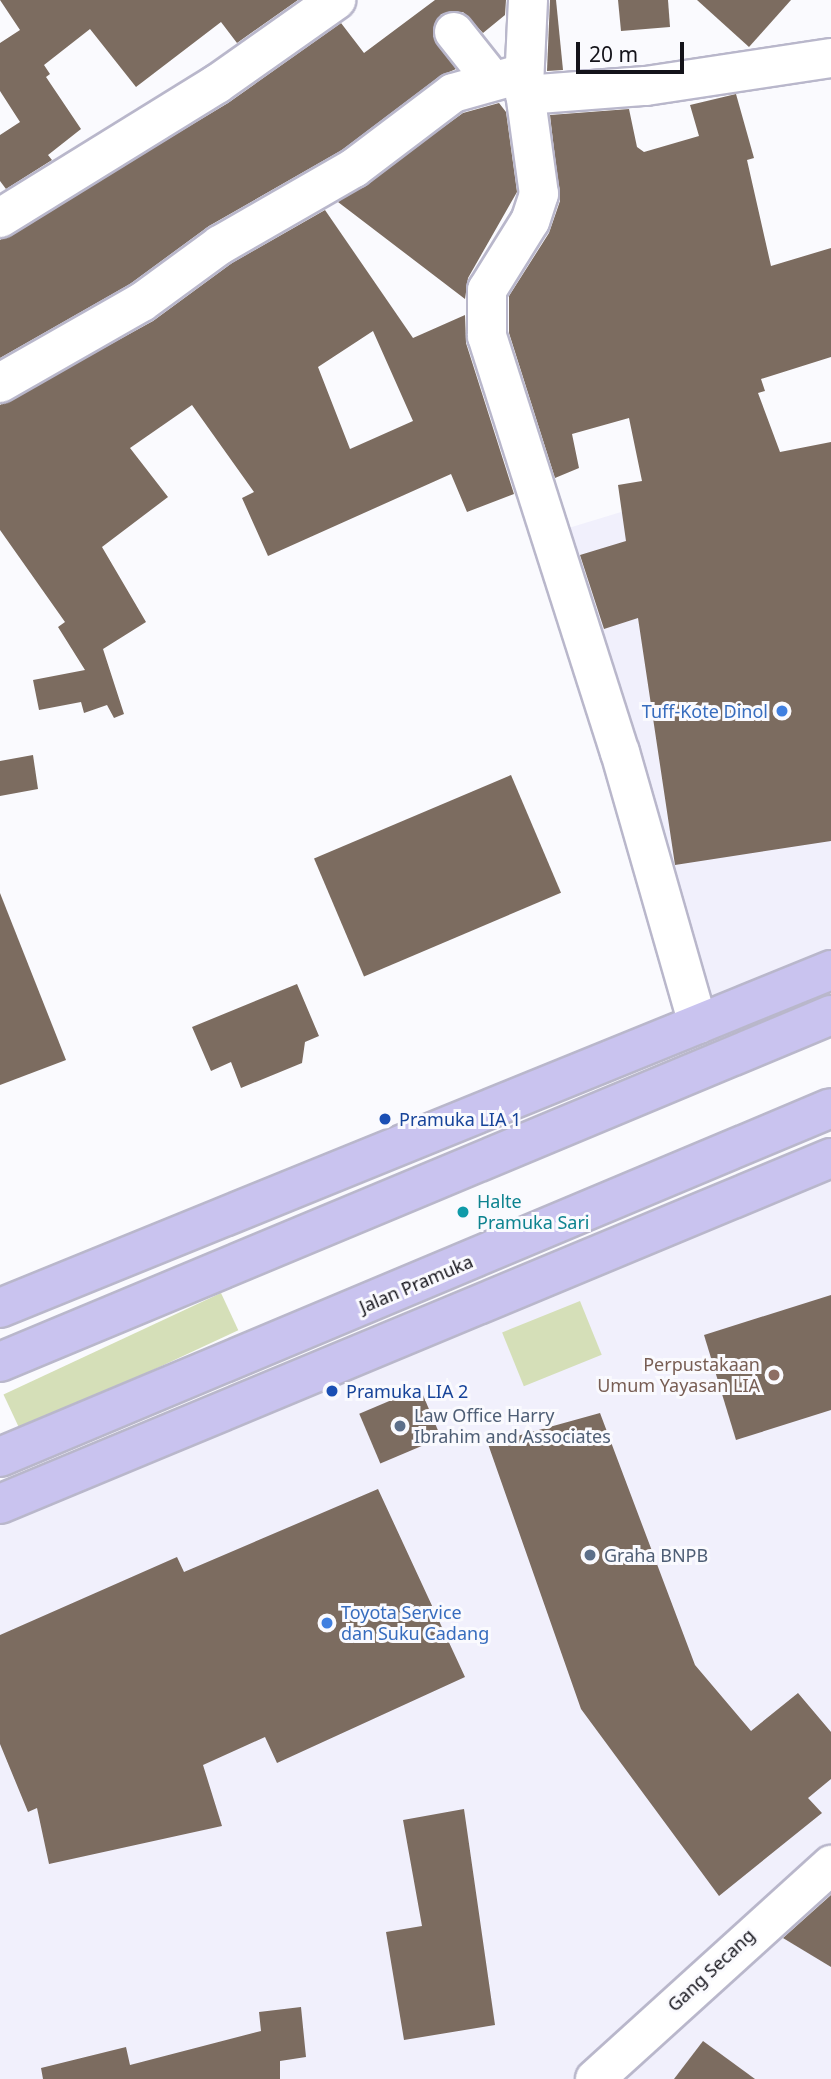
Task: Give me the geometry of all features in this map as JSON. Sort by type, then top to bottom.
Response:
[{"type":"main road","points":[[0,1308],[831,970]]},
{"type":"main road","points":[[0,1362],[831,1016]]},
{"type":"main road","name":"Jalan Pramuka","points":[[0,1457],[377,1301],[831,1108]]},
{"type":"main road","points":[[0,1504],[831,1158]]},
{"type":"main road","points":[[377,1301],[392,1343]]},
{"type":"street","points":[[0,218],[218,84],[336,0]]},
{"type":"street","points":[[528,0],[514,83],[539,194],[530,221],[487,290],[487,335],[620,752],[698,1024]]},
{"type":"street","points":[[454,32],[514,83]]},
{"type":"street","points":[[0,383],[142,302],[291,201],[354,168],[453,93],[514,83],[646,86],[831,58]]},
{"type":"street","name":"Gang Secang","points":[[595,2079],[831,1865]]},
{"type":"shaded area","points":[[831,448],[831,970],[698,1024],[562,530]]},
{"type":"shaded area","points":[[831,1153],[831,2079],[0,2079],[0,1501]]},
{"type":"green space","points":[[221,1293],[238,1330],[21,1432],[3,1394]]},
{"type":"green space","points":[[580,1301],[602,1355],[524,1386],[502,1332]]},
{"type":"building","points":[[0,0],[298,0],[237,43],[221,22],[136,87],[90,29],[44,65],[50,74],[46,77],[81,129],[48,155],[52,160],[6,189],[0,181],[0,135],[20,122],[0,91],[0,43],[20,30]]},
{"type":"building","points":[[435,0],[506,0],[505,15],[483,33],[463,12],[441,14],[433,36],[456,69],[440,76],[342,150],[209,226],[130,284],[0,358],[0,240],[228,103],[341,23],[364,53]]},
{"type":"building","points":[[550,0],[556,0],[563,70],[547,71]]},
{"type":"building","points":[[618,0],[668,0],[670,27],[621,31]]},
{"type":"building","points":[[697,0],[791,0],[749,47]]},
{"type":"building","points":[[736,94],[754,158],[747,160],[771,266],[831,248],[831,357],[761,379],[765,391],[758,393],[780,452],[831,442],[831,841],[675,865],[638,618],[604,629],[580,555],[626,541],[618,485],[642,481],[629,418],[572,434],[579,468],[555,478],[509,333],[509,296],[549,233],[560,201],[550,115],[629,109],[637,147],[644,152],[699,136],[690,105]]},
{"type":"building","points":[[499,103],[506,112],[517,192],[468,278],[465,299],[338,202],[463,113]]},
{"type":"building","points":[[325,210],[413,338],[465,315],[466,343],[514,494],[467,512],[451,474],[268,556],[242,498],[254,492],[192,405],[130,448],[168,497],[102,547],[146,622],[103,649],[124,714],[114,718],[107,705],[84,713],[81,702],[39,710],[33,680],[85,670],[58,627],[65,622],[0,530],[0,405],[153,321],[232,263]],"holes":[[[373,331],[413,421],[350,449],[318,367]]]},
{"type":"building","points":[[33,755],[38,789],[0,796],[0,761]]},
{"type":"building","points":[[511,775],[561,893],[364,976],[314,859]]},
{"type":"building","points":[[0,893],[66,1060],[0,1085]]},
{"type":"building","points":[[297,984],[319,1036],[305,1042],[302,1063],[241,1088],[231,1062],[211,1071],[192,1027]]},
{"type":"building","name":"Perpustakaan Umum Yayasan LIA","points":[[831,1295],[831,1410],[736,1440],[704,1335]]},
{"type":"building","name":"Law Office Harry Ibrahim and Associates","points":[[420,1388],[441,1438],[380,1463],[359,1414]]},
{"type":"building","name":"Graha BNPB","points":[[600,1413],[695,1665],[751,1731],[798,1693],[831,1732],[831,1779],[808,1798],[822,1813],[719,1896],[581,1709],[488,1444]]},
{"type":"building","points":[[378,1489],[465,1677],[277,1763],[265,1737],[203,1765],[222,1826],[49,1864],[37,1808],[28,1812],[0,1744],[0,1635],[177,1557],[184,1572]]},
{"type":"building","points":[[464,1809],[495,2025],[404,2040],[386,1932],[422,1926],[403,1820]]},
{"type":"building","points":[[831,1895],[831,1967],[783,1938]]},
{"type":"building","points":[[301,2007],[306,2057],[280,2061],[280,2079],[43,2079],[41,2068],[126,2047],[130,2065],[261,2031],[259,2012]]},
{"type":"building","points":[[703,2041],[755,2079],[674,2079]]},
{"type":"place","name":"Tuff-Kote Dinol","points":[[782,711]]},
{"type":"place","name":"Pramuka LIA 1","points":[[385,1119]]},
{"type":"place","name":"Halte Pramuka Sari","points":[[463,1212]]},
{"type":"place","name":"Perpustakaan Umum Yayasan LIA","points":[[774,1375]]},
{"type":"place","name":"Pramuka LIA 2","points":[[332,1391]]},
{"type":"place","name":"Law Office Harry Ibrahim and Associates","points":[[400,1426]]},
{"type":"place","name":"Graha BNPB","points":[[590,1555]]},
{"type":"place","name":"Toyota Service dan Suku Cadang","points":[[327,1623]]}]
